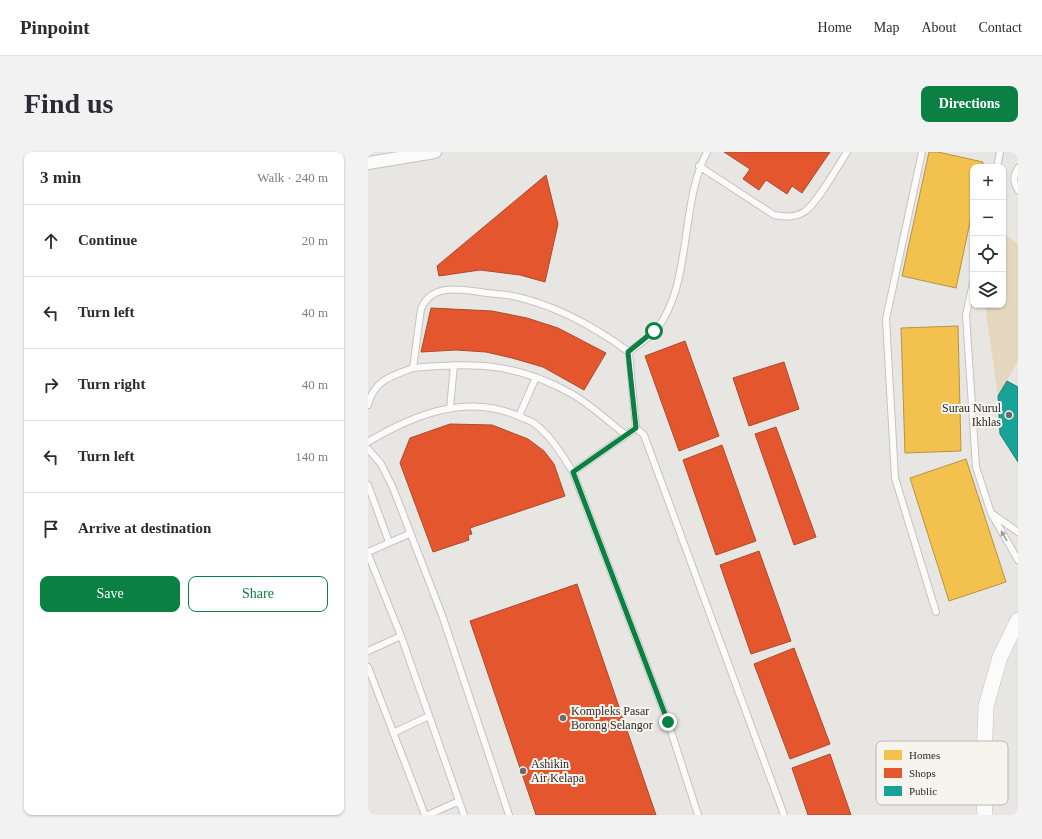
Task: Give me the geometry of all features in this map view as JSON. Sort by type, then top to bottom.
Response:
[{"type":"street","points":[[368,163],[402,155],[435,152]]},
{"type":"street","points":[[985,741],[986,706],[1000,657],[1018,620]]},
{"type":"street","points":[[984,805],[985,815]]},
{"type":"lane","points":[[628,352],[654,331],[666,314],[673,295],[680,267],[694,186],[699,166],[707,152]]},
{"type":"lane","points":[[699,166],[774,214],[784,217],[794,216],[804,212],[813,204],[847,152]]},
{"type":"lane","points":[[922,152],[886,319],[895,478],[936,612]]},
{"type":"lane","points":[[998,164],[1000,152]]},
{"type":"lane","points":[[1018,168],[1014,177],[1014,182],[1018,190]]},
{"type":"lane","points":[[413,368],[423,303],[429,297],[445,289],[513,296],[536,303],[605,334],[628,352],[636,428],[644,435],[784,815]]},
{"type":"lane","points":[[970,297],[966,316],[976,467],[991,513],[1018,560]]},
{"type":"lane","points":[[368,405],[373,391],[383,380],[413,368],[475,364],[516,370],[536,377],[574,395],[626,435]]},
{"type":"lane","points":[[450,408],[454,365]]},
{"type":"lane","points":[[519,416],[536,377]]},
{"type":"lane","points":[[368,442],[404,422],[450,408],[472,405],[504,410],[519,416],[535,424],[556,445],[573,472],[668,722],[698,815]]},
{"type":"lane","points":[[573,472],[636,428]]},
{"type":"lane","points":[[368,449],[373,453],[384,470],[442,616],[508,815]]},
{"type":"lane","points":[[368,485],[389,542]]},
{"type":"lane","points":[[991,513],[1007,526],[1018,532]]},
{"type":"lane","points":[[409,534],[368,553],[401,636],[464,815]]},
{"type":"lane","points":[[368,651],[401,636]]},
{"type":"lane","points":[[368,666],[424,815]]},
{"type":"lane","points":[[393,733],[429,716]]},
{"type":"lane","points":[[428,815],[459,801]]},
{"type":"shaded area","points":[[1006,235],[1018,244],[1018,361],[998,396],[985,308],[1006,308]]},
{"type":"building: Homes","points":[[929,152],[938,152],[983,162],[983,164],[970,164],[970,222],[956,288],[902,276]]},
{"type":"building: Homes","points":[[958,326],[961,451],[905,453],[901,328]]},
{"type":"building: Homes","points":[[966,459],[1006,582],[949,601],[910,478]]},
{"type":"building: Shops","points":[[724,152],[830,152],[802,193],[792,186],[787,194],[766,180],[759,190],[743,179],[750,169]]},
{"type":"building: Shops","points":[[546,175],[558,224],[545,282],[520,275],[480,270],[439,276],[437,266]]},
{"type":"building: Shops","points":[[431,308],[492,311],[527,318],[558,328],[606,353],[584,390],[543,367],[512,358],[486,352],[456,350],[421,352]]},
{"type":"building: Shops","points":[[685,341],[719,436],[679,451],[645,356]]},
{"type":"building: Shops","points":[[784,362],[799,409],[749,426],[733,378]]},
{"type":"building: Shops","points":[[450,424],[492,425],[528,439],[544,451],[554,464],[565,496],[470,528],[472,534],[468,535],[469,540],[433,552],[400,463],[410,438]]},
{"type":"building: Shops","points":[[776,427],[816,537],[794,545],[755,434]]},
{"type":"building: Shops","points":[[722,445],[756,541],[716,555],[683,460]]},
{"type":"building: Shops","points":[[759,551],[791,641],[751,654],[720,565]]},
{"type":"building: Shops","name":"Kompleks Pasar Borong Selangor","points":[[577,584],[656,815],[536,815],[470,621]]},
{"type":"building: Shops","points":[[794,648],[830,744],[790,759],[754,664]]},
{"type":"building: Shops","points":[[830,754],[851,815],[808,815],[792,768]]},
{"type":"building: Public","name":"Surau Nurul Ikhlas","points":[[1007,381],[1018,387],[1018,462],[1000,434],[998,396]]},
{"type":"place","name":"Surau Nurul Ikhlas","points":[[1009,415]]},
{"type":"place","name":"Kompleks Pasar Borong Selangor","points":[[563,718]]},
{"type":"place","name":"Ashikin Air Kelapa","points":[[523,771]]},
{"type":"route","points":[[654,331],[628,352],[636,428],[573,472],[668,722]]}]
